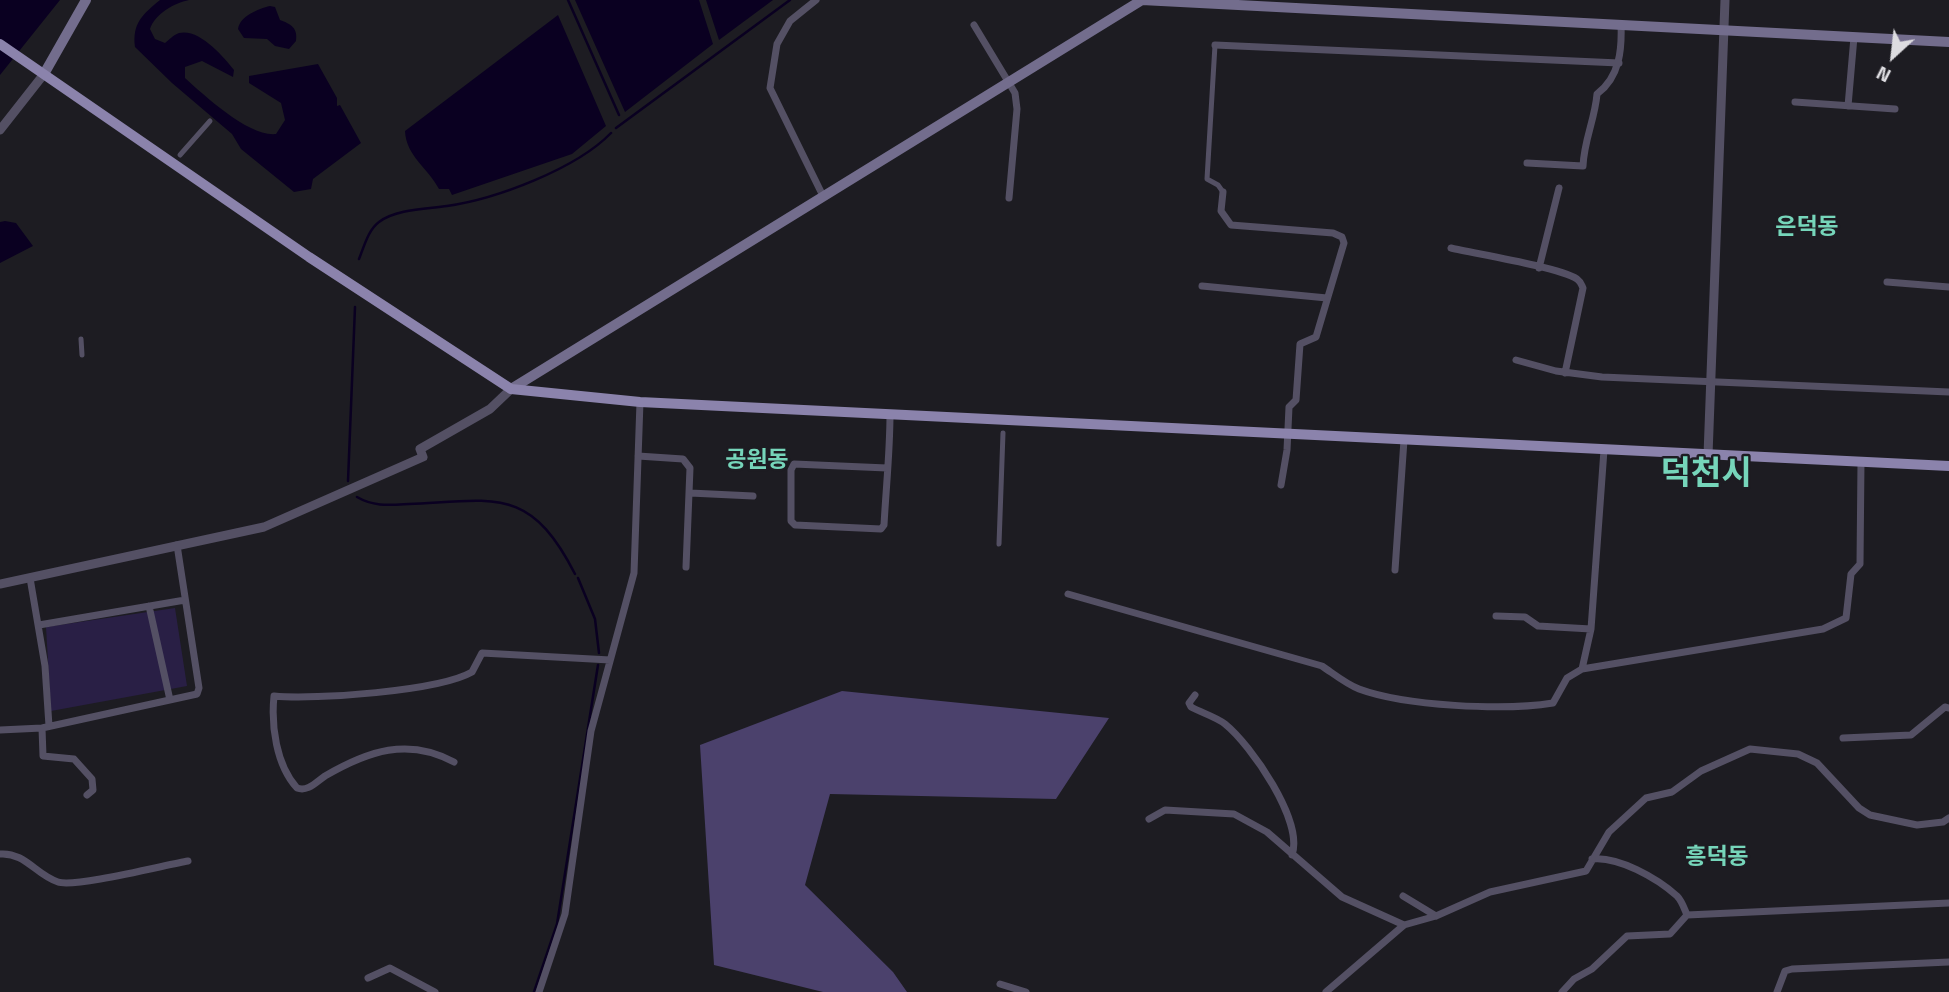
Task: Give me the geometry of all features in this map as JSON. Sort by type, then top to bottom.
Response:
[{"type":"main road","points":[[44,74],[86,0]]},
{"type":"main road","points":[[511,389],[1142,0],[1949,42]]},
{"type":"main road","points":[[0,44],[309,257],[511,389],[640,402],[1949,466]]},
{"type":"street","points":[[816,0],[790,21],[783,33],[771,72],[771,88],[823,196]]},
{"type":"street","points":[[1708,455],[1725,0]]},
{"type":"street","points":[[1527,163],[1583,166],[1584,147],[1595,115],[1597,94],[1604,89],[1619,63],[1621,24]]},
{"type":"street","points":[[974,25],[1009,82],[1017,109],[1009,198]]},
{"type":"street","points":[[1848,106],[1854,37]]},
{"type":"street","points":[[1281,485],[1289,407],[1296,400],[1300,344],[1316,337],[1344,243],[1342,237],[1333,233],[1231,225],[1222,212],[1223,192],[1208,179],[1214,45],[1619,63]]},
{"type":"street","points":[[0,130],[44,74]]},
{"type":"street","points":[[1795,102],[1895,109]]},
{"type":"street","points":[[180,155],[210,121]]},
{"type":"street","points":[[1539,268],[1559,188]]},
{"type":"street","points":[[1451,248],[1576,278],[1583,288],[1565,373]]},
{"type":"street","points":[[1887,282],[1949,287]]},
{"type":"street","points":[[1202,286],[1327,298]]},
{"type":"street","points":[[81,339],[82,355]]},
{"type":"street","points":[[1516,360],[1565,373],[1949,392]]},
{"type":"street","points":[[0,584],[264,527],[423,457],[420,449],[490,409],[511,389]]},
{"type":"street","points":[[539,992],[565,914],[591,731],[634,573],[640,402]]},
{"type":"street","points":[[887,468],[794,464],[791,470],[791,521],[796,525],[881,529],[887,468],[890,414]]},
{"type":"street","points":[[999,544],[1003,433]]},
{"type":"street","points":[[1395,570],[1404,440]]},
{"type":"street","points":[[1582,669],[1591,629],[1604,450]]},
{"type":"street","points":[[638,456],[683,458],[690,468],[686,567]]},
{"type":"street","points":[[1068,594],[1322,666],[1358,688],[1426,703],[1553,704],[1567,678],[1582,669],[1823,629],[1846,618],[1850,574],[1860,564],[1861,462]]},
{"type":"street","points":[[690,493],[752,496]]},
{"type":"street","points":[[0,730],[45,727],[197,694],[199,688],[177,544]]},
{"type":"street","points":[[30,578],[46,666],[43,756],[74,759],[92,779],[93,790],[87,795]]},
{"type":"street","points":[[39,625],[185,600]]},
{"type":"street","points":[[149,606],[170,700]]},
{"type":"street","points":[[1496,616],[1525,617],[1538,626],[1591,629]]},
{"type":"street","points":[[454,762],[423,748],[394,749],[336,770],[307,789],[297,789],[290,779],[272,726],[274,696],[312,698],[446,682],[472,672],[482,653],[610,660]]},
{"type":"street","points":[[1195,695],[1189,703],[1191,707],[1223,722],[1270,775],[1293,836],[1292,855]]},
{"type":"street","points":[[1843,738],[1911,735],[1945,707],[1949,708]]},
{"type":"street","points":[[1326,992],[1404,925],[1436,916],[1490,892],[1586,871],[1609,832],[1646,798],[1672,792],[1701,771],[1731,755],[1750,750],[1798,754],[1817,763],[1859,808],[1870,815],[1917,825],[1944,822],[1949,818]]},
{"type":"street","points":[[1149,819],[1165,810],[1234,814],[1267,832],[1342,897],[1404,925]]},
{"type":"street","points":[[0,854],[12,853],[58,883],[90,881],[188,861]]},
{"type":"street","points":[[1592,859],[1611,859],[1668,889],[1679,898],[1687,915]]},
{"type":"street","points":[[1403,896],[1436,916]]},
{"type":"street","points":[[1562,992],[1574,979],[1592,969],[1626,936],[1670,934],[1687,915],[1949,903]]},
{"type":"street","points":[[1777,992],[1786,971],[1792,969],[1949,962]]},
{"type":"street","points":[[368,978],[390,968],[435,992]]},
{"type":"street","points":[[1000,984],[1026,992]]},
{"type":"shaded area","points":[[0,0],[60,0],[0,75]]},
{"type":"shaded area","points":[[160,0],[189,0],[171,7],[156,19],[150,29],[155,39],[165,43],[179,33],[194,35],[210,44],[234,70],[233,77],[202,61],[185,67],[185,78],[228,114],[253,129],[276,134],[285,120],[281,103],[249,83],[249,76],[318,64],[337,98],[337,106],[340,105],[361,143],[313,179],[311,189],[294,192],[241,149],[232,134],[135,47],[137,25]]},
{"type":"shaded area","points":[[575,0],[699,0],[713,44],[625,112]]},
{"type":"shaded area","points":[[706,0],[773,0],[719,40]]},
{"type":"shaded area","points":[[270,6],[275,7],[280,20],[295,30],[296,41],[289,49],[275,46],[267,39],[244,38],[238,29],[246,17]]},
{"type":"shaded area","points":[[558,15],[606,126],[572,154],[452,195],[449,189],[439,189],[413,155],[405,131]]},
{"type":"shaded area","points":[[0,222],[16,223],[33,246],[0,263]]},
{"type":"shaded area","points":[[175,608],[187,686],[51,711],[46,627]]},
{"type":"shaded area","points":[[842,691],[1109,718],[1056,799],[830,794],[805,885],[893,972],[907,992],[823,992],[714,965],[700,745]]},
{"type":"waterway","points":[[568,0],[619,115]]},
{"type":"waterway","points":[[616,128],[790,0]]},
{"type":"waterway","points":[[359,259],[372,229],[386,218],[412,210],[467,202],[511,189],[578,159],[611,133]]},
{"type":"waterway","points":[[348,481],[355,307]]},
{"type":"waterway","points":[[357,497],[382,505],[465,501],[508,504],[526,512],[542,525],[559,546],[575,574]]},
{"type":"waterway","points":[[578,578],[595,619],[599,653]]},
{"type":"waterway","points":[[534,992],[557,924],[598,665]]},
{"type":"district","name":"은덕동","points":[[1807,228]]},
{"type":"district","name":"공원동","points":[[757,461]]},
{"type":"district","name":"덕천시","points":[[1706,476]]},
{"type":"district","name":"흥덕동","points":[[1717,858]]}]
